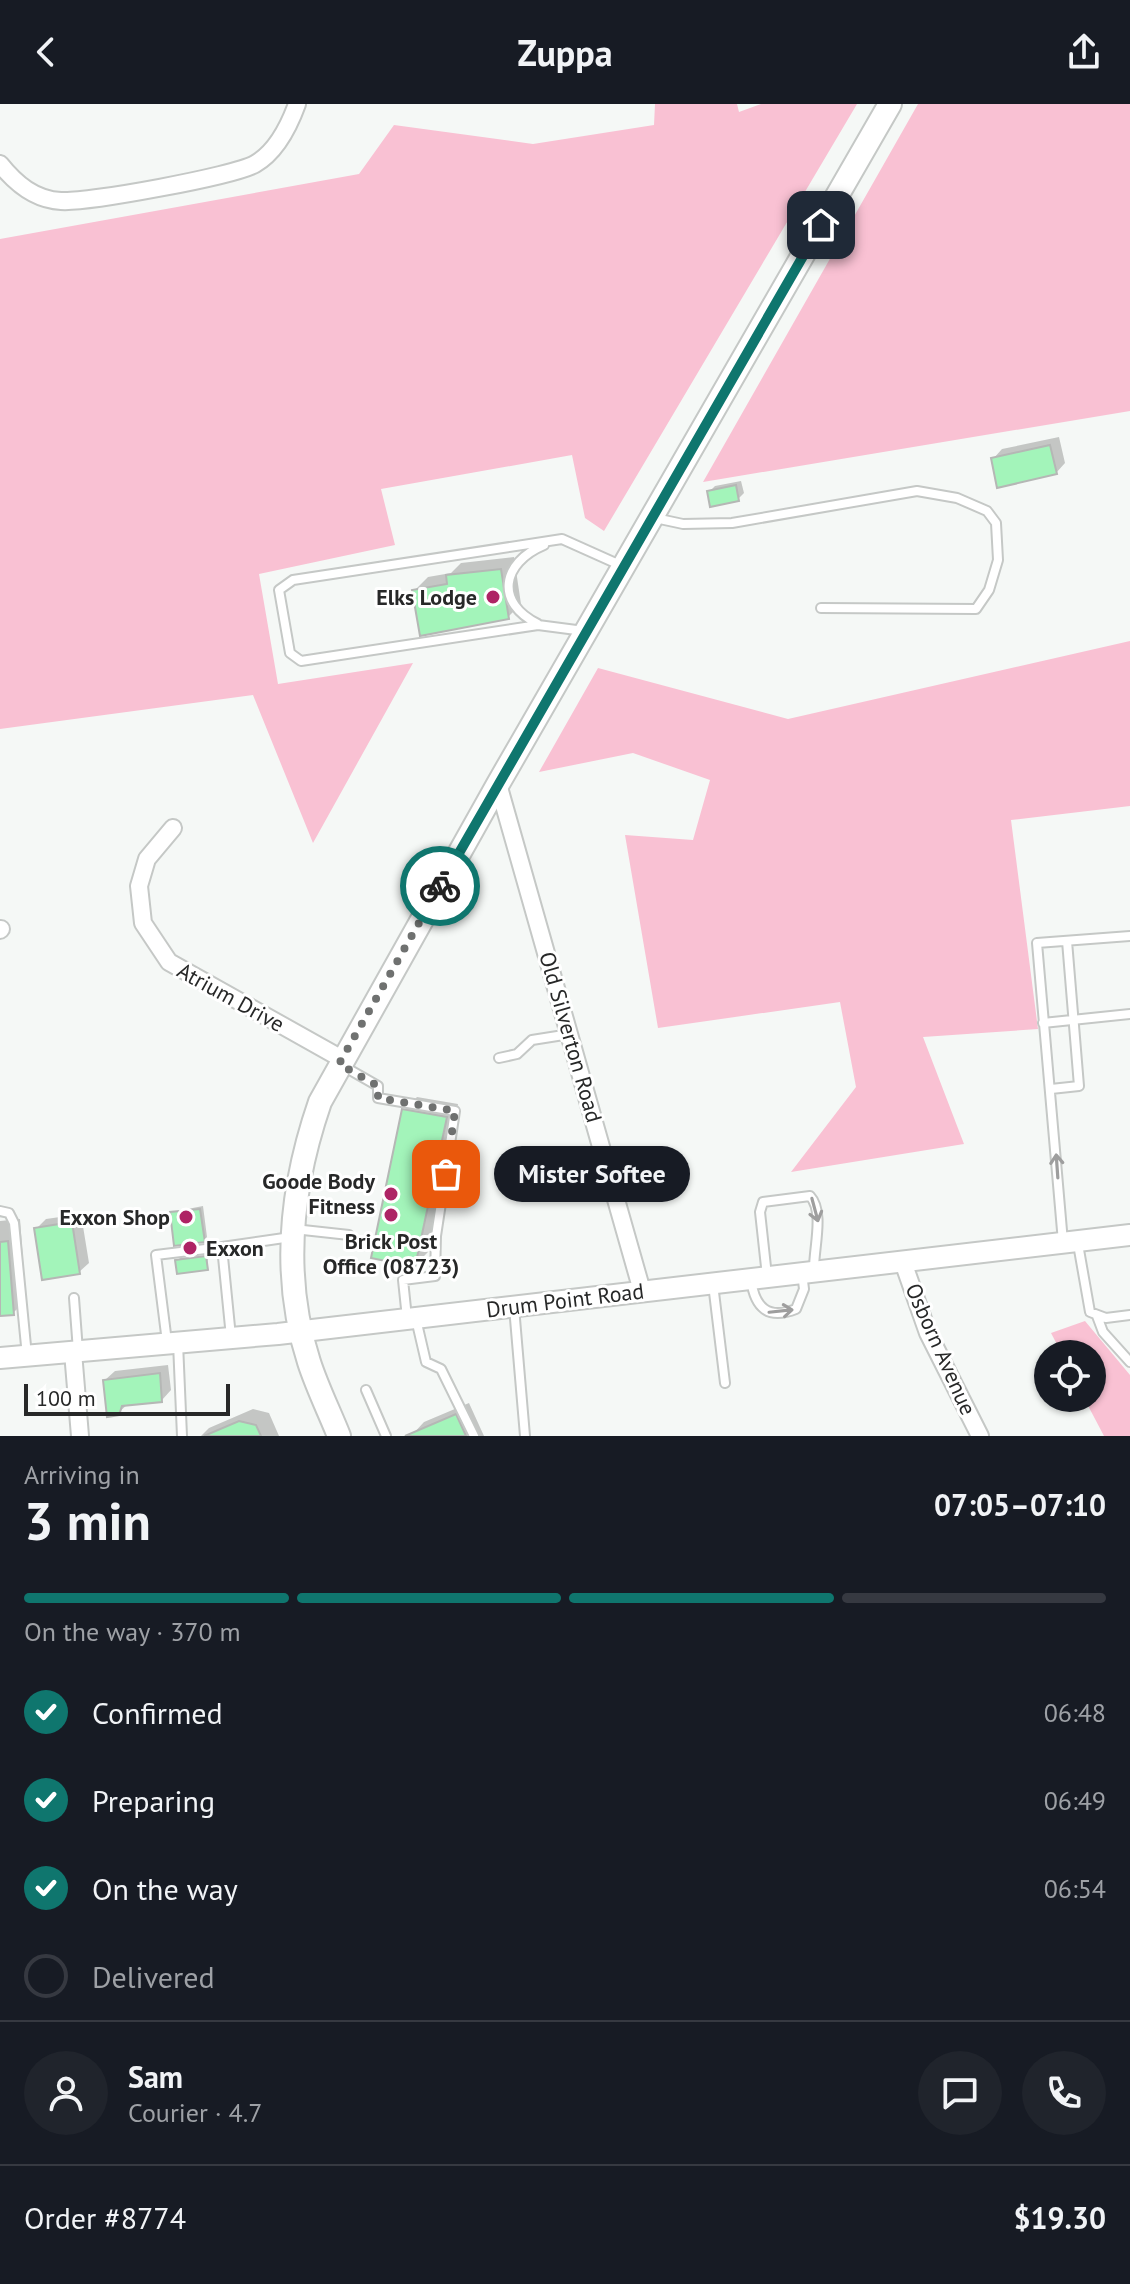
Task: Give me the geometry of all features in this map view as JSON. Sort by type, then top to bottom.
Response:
[{"type":"main road","points":[[339,1436],[300,1330],[292,1233],[304,1149],[320,1102],[622,566],[890,104]]},
{"type":"street","points":[[0,164],[13,180],[35,195],[61,201],[98,198],[230,172],[255,164],[277,144],[297,104]]},
{"type":"street","name":"Old Silverton Road","points":[[498,784],[642,1291]]},
{"type":"street","name":"Atrium Drive","points":[[173,828],[147,859],[139,886],[143,923],[169,962],[340,1062]]},
{"type":"street","name":"Drum Point Road","points":[[0,1358],[411,1318],[1130,1235]]},
{"type":"street","name":"Osborn Avenue","points":[[903,1262],[928,1333],[980,1436]]},
{"type":"street","points":[[75,1352],[80,1436]]},
{"type":"lane","points":[[650,517],[683,524],[732,523],[917,491],[957,498],[987,511],[996,523],[998,560],[989,590],[976,609],[821,608]]},
{"type":"lane","points":[[538,625],[521,616],[511,605],[508,582],[522,557],[562,539]]},
{"type":"lane","points":[[585,632],[538,625],[301,661],[290,653],[279,590],[293,580],[562,539],[622,566]]},
{"type":"lane","points":[[1130,936],[1037,943],[1043,1023],[1070,1242],[1086,1304],[1097,1316],[1103,1332],[1130,1362]]},
{"type":"lane","points":[[1051,1089],[1079,1086],[1067,941]]},
{"type":"lane","points":[[1043,1023],[1130,1014]]},
{"type":"lane","points":[[499,1058],[517,1054],[532,1040],[571,1034]]},
{"type":"lane","points":[[340,1062],[378,1086],[378,1098],[455,1111],[436,1236],[435,1276],[403,1280],[411,1318],[426,1362],[441,1369],[474,1436]]},
{"type":"lane","points":[[810,1196],[815,1201],[818,1222],[803,1296],[796,1309],[771,1314],[760,1309],[759,1278],[760,1212],[763,1202],[810,1196]]},
{"type":"lane","points":[[0,1211],[9,1213],[14,1223],[27,1356]]},
{"type":"lane","points":[[182,1436],[172,1343],[156,1255],[222,1247],[292,1233],[349,1235]]},
{"type":"lane","points":[[222,1247],[231,1337]]},
{"type":"lane","points":[[713,1283],[725,1383]]},
{"type":"lane","points":[[74,1298],[75,1352]]},
{"type":"lane","points":[[513,1306],[525,1436]]},
{"type":"lane","points":[[1097,1316],[1130,1315]]},
{"type":"lane","points":[[366,1390],[386,1436]]},
{"type":"shaded area","points":[[655,104],[737,104],[739,112],[761,104],[857,104],[604,531],[585,518],[572,455],[381,489],[395,545],[259,574],[278,684],[413,663],[313,843],[253,695],[0,729],[0,239],[359,174],[394,125],[533,144],[654,125]]},
{"type":"shaded area","points":[[918,104],[1130,104],[1130,411],[703,482]]},
{"type":"shaded area","points":[[1130,641],[1130,806],[1011,820],[1038,1029],[923,1037],[964,1144],[791,1172],[856,1087],[840,1002],[658,1028],[625,835],[693,840],[710,780],[633,753],[539,772],[598,668],[788,719]]},
{"type":"shaded area","points":[[1085,1321],[1101,1340],[1055,1340],[1051,1333]]},
{"type":"shaded area","points":[[1106,1346],[1130,1375],[1130,1436],[1104,1436],[1091,1412],[1106,1412]]},
{"type":"building","points":[[1050,445],[1057,474],[997,488],[991,458]]},
{"type":"building","points":[[736,485],[739,501],[710,507],[707,491]]},
{"type":"building","points":[[501,569],[509,619],[420,636],[412,590],[447,584],[446,575]]},
{"type":"building","points":[[402,1109],[447,1117],[415,1267],[371,1258]]},
{"type":"building","points":[[200,1209],[205,1242],[174,1246],[170,1212]]},
{"type":"building","points":[[72,1222],[80,1274],[42,1280],[34,1228]]},
{"type":"building","points":[[8,1241],[14,1315],[0,1316],[0,1242]]},
{"type":"building","points":[[206,1256],[208,1270],[177,1274],[175,1260]]},
{"type":"building","points":[[160,1373],[162,1402],[122,1406],[119,1415],[107,1417],[103,1380]]},
{"type":"building","points":[[456,1414],[466,1436],[405,1436]]},
{"type":"building","points":[[239,1421],[256,1425],[261,1436],[204,1436]]},
{"type":"way so far","points":[[440,886],[339,1064],[378,1086],[378,1098],[455,1111],[446,1174]]},
{"type":"place","name":"Elks Lodge","points":[[493,597]]},
{"type":"place","name":"Mister Softee","points":[[446,1174]]},
{"type":"place","name":"Goode Body Fitness","points":[[391,1194]]},
{"type":"place","name":"Brick Post Office (08723)","points":[[391,1215]]},
{"type":"place","name":"Exxon Shop","points":[[186,1217]]},
{"type":"place","name":"Exxon","points":[[190,1248]]},
{"type":"route","points":[[440,886],[821,225]]}]
